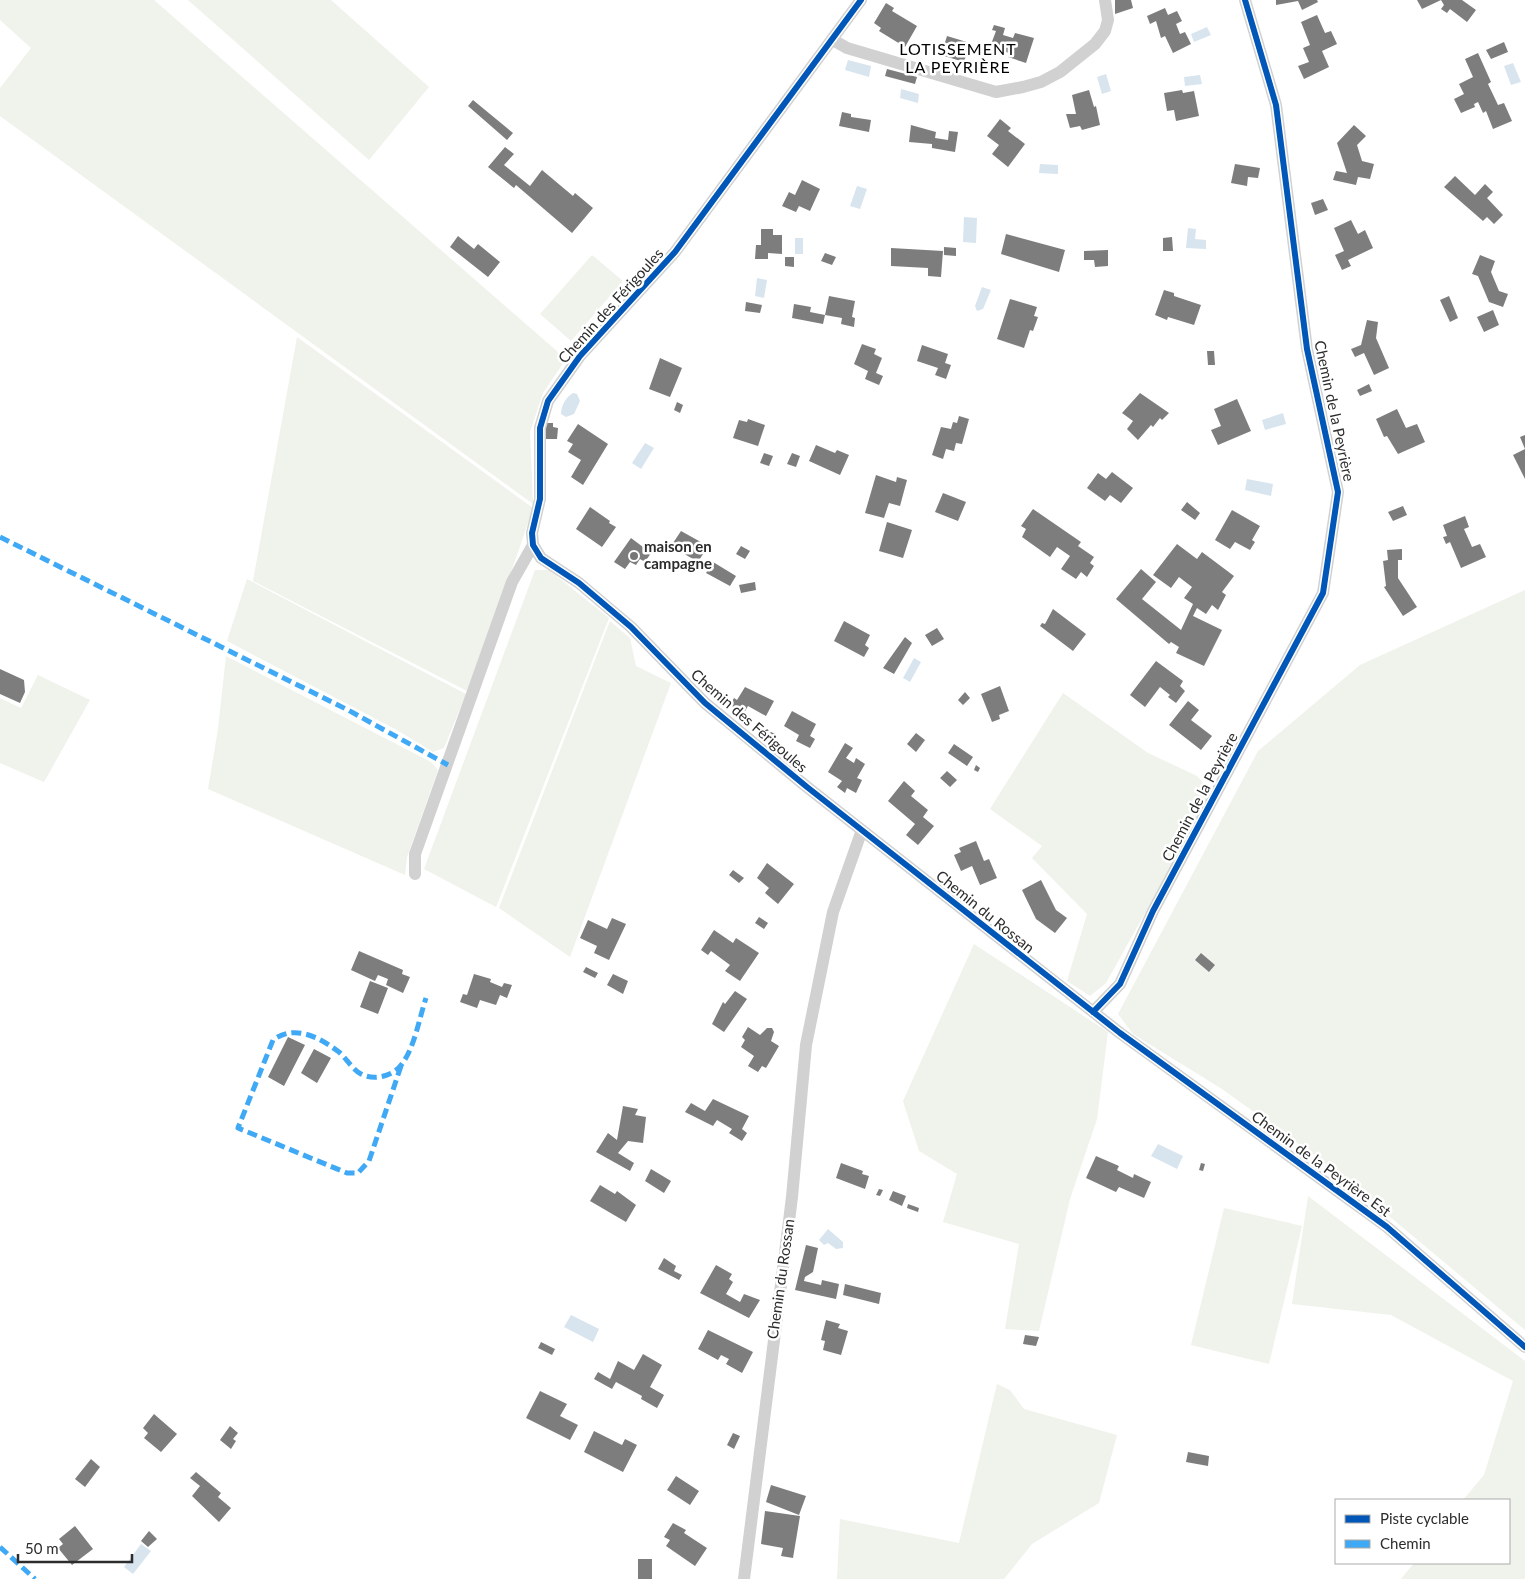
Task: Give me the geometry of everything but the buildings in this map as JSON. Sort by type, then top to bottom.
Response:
[{"type":"street","name":"Chemin des Férigoules","points":[[861,0],[675,252],[580,356],[548,401],[540,428],[540,499],[532,533],[533,545],[541,558],[579,582],[631,628],[704,703],[862,830]]},
{"type":"street","points":[[833,40],[847,48],[996,92],[1041,82],[1060,72],[1096,44],[1105,31],[1108,20],[1104,0]]},
{"type":"street","name":"Chemin de la Peyrière","points":[[1094,1012],[1120,984],[1153,911],[1324,593],[1338,492],[1307,348],[1276,105],[1246,0]]},
{"type":"street","name":"Chemin des Férigoules","points":[[415,874],[415,854],[512,582],[533,545]]},
{"type":"street","name":"Chemin du Rossan","points":[[744,1579],[792,1198],[806,1045],[833,912],[862,830],[1094,1012]]},
{"type":"street","name":"Chemin de la Peyrière Est","points":[[1094,1012],[1387,1227],[1525,1347]]},
{"type":"shaded area","points":[[0,0],[154,0],[566,359],[543,393],[530,432],[533,504],[0,116],[0,88],[31,48],[0,20]]},
{"type":"shaded area","points":[[188,0],[331,0],[429,87],[369,160]]},
{"type":"shaded area","points":[[1207,27],[1211,35],[1194,42],[1191,34]]},
{"type":"shaded area","points":[[848,60],[871,66],[869,77],[845,70]]},
{"type":"shaded area","points":[[1513,63],[1521,82],[1511,85],[1504,66]]},
{"type":"shaded area","points":[[1106,74],[1111,91],[1102,94],[1097,77]]},
{"type":"shaded area","points":[[1200,75],[1202,84],[1185,86],[1184,77]]},
{"type":"shaded area","points":[[901,89],[919,94],[918,103],[900,98]]},
{"type":"shaded area","points":[[1040,164],[1058,165],[1058,174],[1039,173]]},
{"type":"shaded area","points":[[857,186],[867,189],[860,209],[850,206]]},
{"type":"shaded area","points":[[964,217],[977,218],[976,243],[963,242]]},
{"type":"shaded area","points":[[1188,228],[1196,229],[1195,239],[1206,240],[1206,249],[1186,248]]},
{"type":"shaded area","points":[[795,238],[803,238],[803,254],[795,254]]},
{"type":"shaded area","points":[[592,255],[623,281],[571,341],[540,314]]},
{"type":"shaded area","points":[[757,278],[767,280],[764,298],[755,296]]},
{"type":"shaded area","points":[[982,287],[991,290],[983,309],[977,311],[975,306]]},
{"type":"shaded area","points":[[297,337],[533,508],[467,691],[253,581]]},
{"type":"shaded area","points":[[573,393],[577,394],[580,401],[574,414],[566,417],[561,414],[562,408],[566,399]]},
{"type":"shaded area","points":[[1283,413],[1286,424],[1265,430],[1262,420]]},
{"type":"shaded area","points":[[645,443],[654,448],[641,469],[632,463]]},
{"type":"shaded area","points":[[1247,479],[1273,484],[1271,496],[1245,490]]},
{"type":"shaded area","points":[[535,570],[549,570],[609,618],[496,907],[424,869]]},
{"type":"shaded area","points":[[247,579],[466,694],[444,748],[433,752],[397,730],[227,641]]},
{"type":"shaded area","points":[[1525,590],[1525,1330],[1333,1169],[1222,1089],[1133,1034],[1118,1014],[1258,751],[1360,665]]},
{"type":"shaded area","points":[[610,621],[630,638],[636,666],[671,683],[570,957],[499,908]]},
{"type":"shaded area","points":[[226,656],[431,762],[438,770],[407,857],[405,875],[208,789],[218,729]]},
{"type":"shaded area","points":[[914,658],[921,662],[910,682],[903,678]]},
{"type":"shaded area","points":[[38,675],[90,700],[44,782],[0,763],[0,698],[21,708]]},
{"type":"shaded area","points":[[1063,693],[1148,753],[1197,776],[1212,793],[1106,983],[1090,996],[1067,981],[1087,914],[1032,858],[1042,846],[990,809]]},
{"type":"shaded area","points":[[974,944],[1108,1032],[1097,1119],[1070,1199],[1039,1331],[1005,1329],[1019,1244],[943,1222],[957,1174],[919,1151],[903,1101]]},
{"type":"shaded area","points":[[1158,1144],[1183,1156],[1177,1169],[1151,1156]]},
{"type":"shaded area","points":[[1308,1196],[1525,1361],[1525,1579],[1401,1579],[1413,1564],[1510,1564],[1510,1499],[1464,1499],[1484,1475],[1513,1381],[1391,1315],[1292,1304]]},
{"type":"shaded area","points":[[1224,1208],[1302,1226],[1269,1364],[1191,1345]]},
{"type":"shaded area","points":[[828,1229],[843,1242],[843,1248],[836,1249],[828,1243],[824,1245],[819,1240]]},
{"type":"shaded area","points":[[571,1315],[599,1329],[593,1342],[564,1327]]},
{"type":"shaded area","points":[[997,1384],[1010,1390],[1024,1409],[1117,1435],[1099,1503],[1032,1544],[1004,1579],[837,1579],[840,1519],[959,1543]]},
{"type":"shaded area","points":[[141,1544],[151,1551],[133,1574],[124,1567]]},
{"type":"marked path","points":[[0,537],[348,710],[448,765]]},
{"type":"marked path","points":[[401,1066],[369,1161],[358,1173],[347,1173],[238,1128],[273,1040],[281,1035],[290,1033],[307,1034],[339,1052],[361,1074],[372,1077],[383,1076],[394,1072],[406,1057],[426,998]]},
{"type":"marked path","points":[[0,1547],[35,1579]]},
{"type":"cycle path","points":[[861,0],[675,252],[580,356],[548,401],[540,428],[540,499],[532,533],[533,545],[541,558],[579,583],[631,627],[705,703],[807,787],[1120,1033],[1387,1227],[1525,1347]]},
{"type":"cycle path","points":[[1093,1012],[1120,984],[1153,911],[1323,593],[1338,492],[1307,349],[1276,105],[1245,0]]},
{"type":"place","name":"maison en campagne","points":[[634,556]]},
{"type":"district","name":"LOTISSEMENT LA PEYRIÈRE","points":[[958,58]]}]
